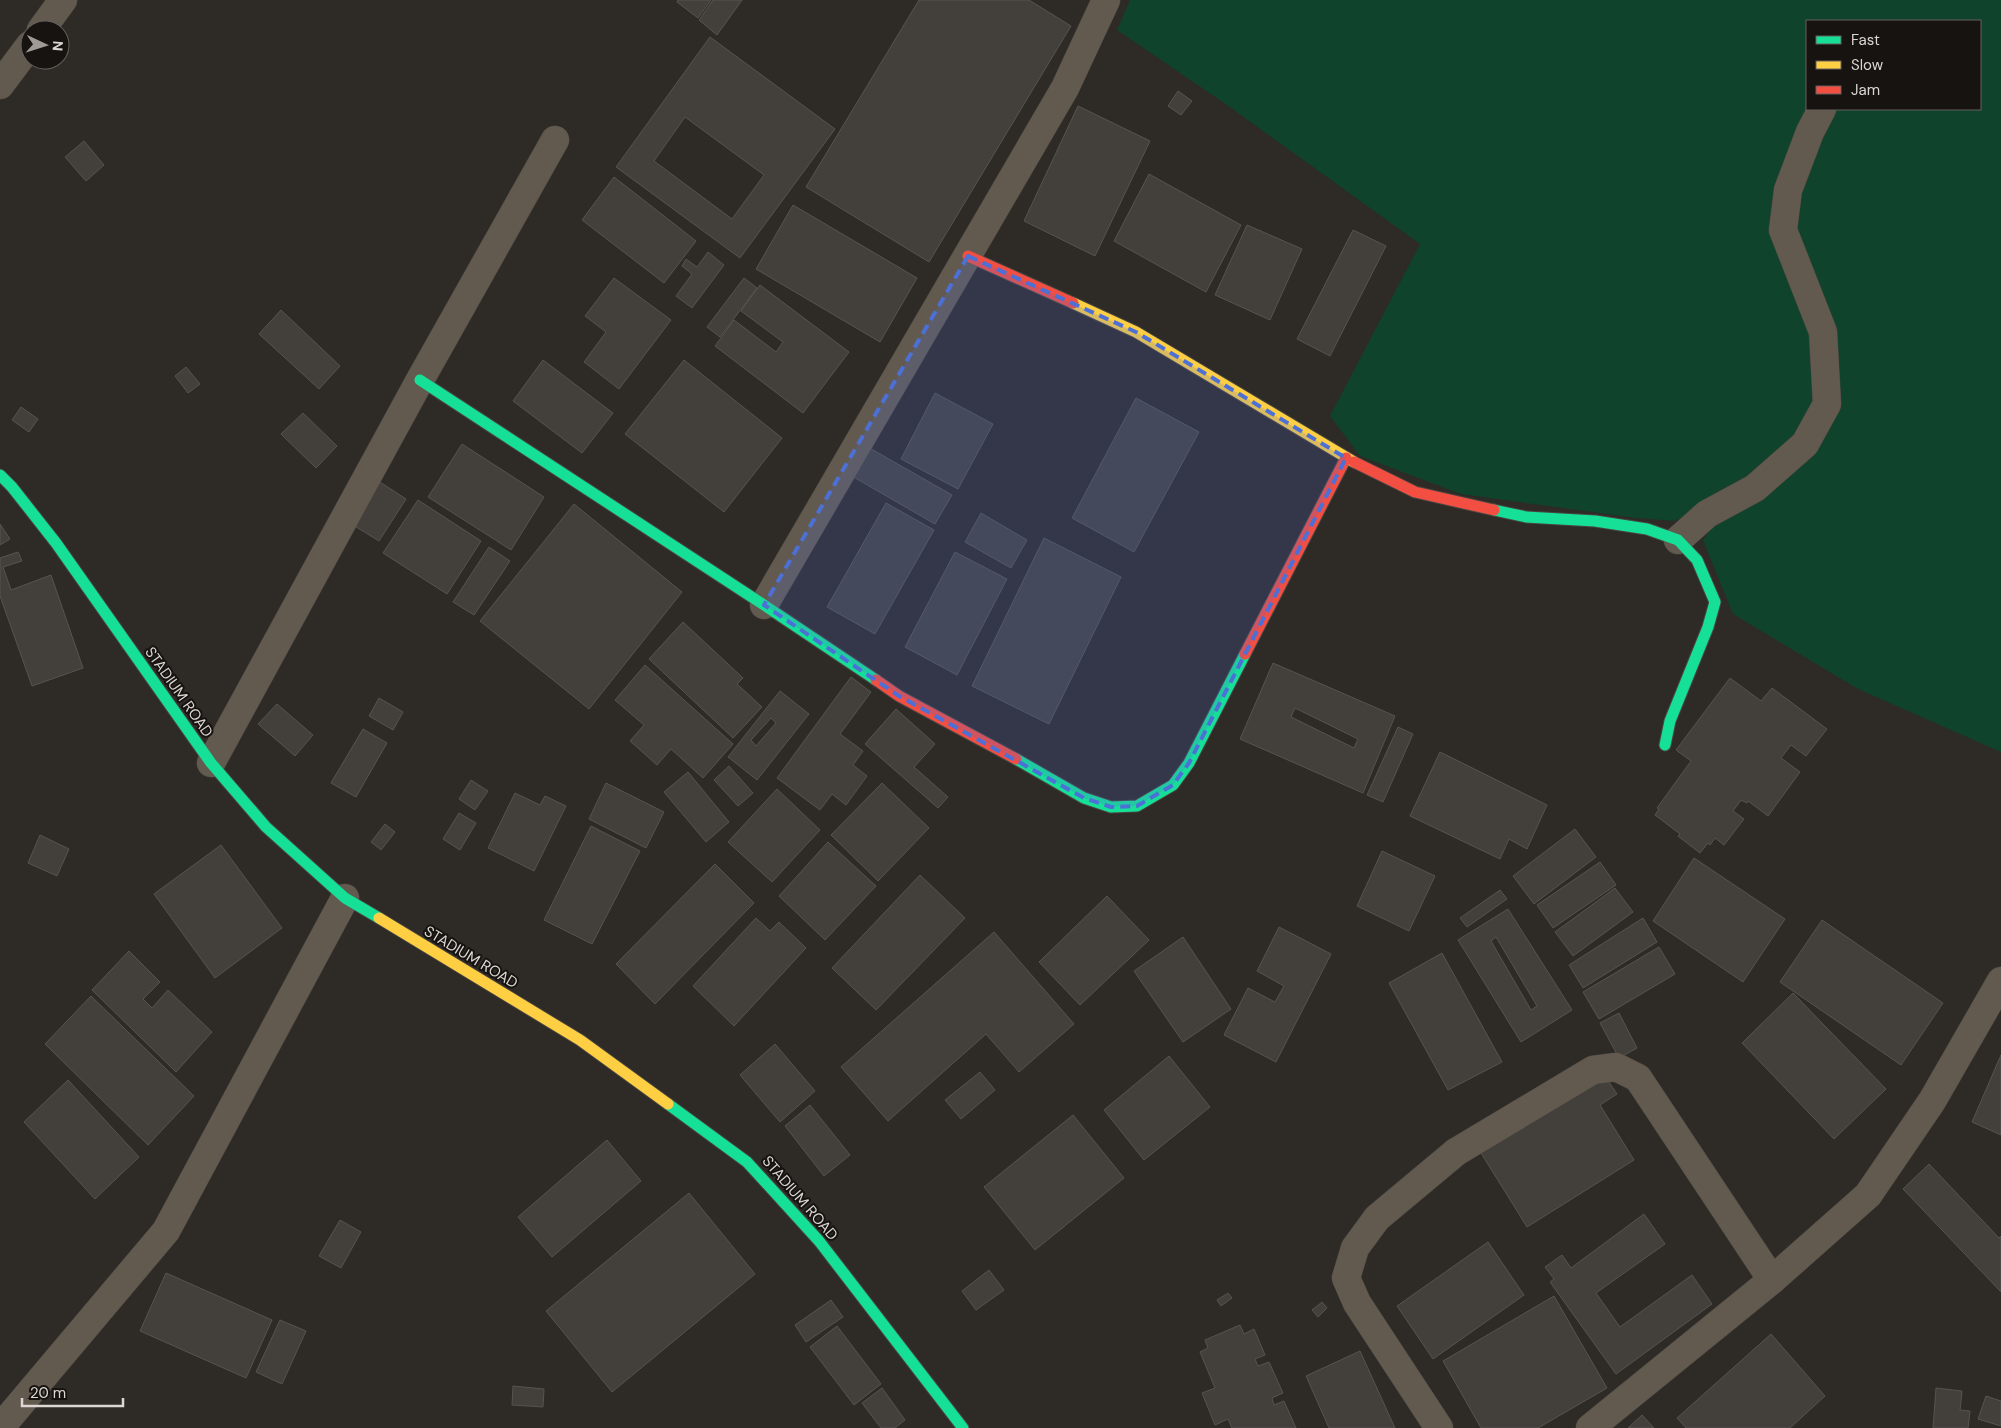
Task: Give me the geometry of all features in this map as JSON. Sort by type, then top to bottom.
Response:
[{"type":"street","points":[[48,20],[63,0]]},
{"type":"street","points":[[764,605],[1065,88],[1106,0]]},
{"type":"street","points":[[0,85],[20,58]]},
{"type":"street","points":[[1678,540],[1707,514],[1756,488],[1805,444],[1827,404],[1823,332],[1783,230],[1788,190],[1810,132],[1821,110]]},
{"type":"street","points":[[211,763],[420,380],[555,140]]},
{"type":"street","points":[[968,256],[1136,332],[1346,458],[1415,492],[1526,516],[1571,521],[1595,521],[1646,529],[1678,540],[1698,560],[1715,602],[1708,627],[1670,721],[1665,745]]},
{"type":"street","points":[[420,380],[764,605],[899,696],[1013,757],[1084,798],[1111,807],[1137,806],[1173,785],[1189,763],[1346,458]]},
{"type":"street","name":"STADIUM ROAD","points":[[0,475],[12,487],[56,543],[211,763],[266,826],[344,898],[580,1040],[747,1162],[819,1241],[963,1428]]},
{"type":"street","points":[[0,1428],[166,1231],[344,898]]},
{"type":"street","points":[[1590,1428],[1772,1280],[1868,1195],[1932,1102],[2001,981]]},
{"type":"street","points":[[1439,1428],[1357,1303],[1346,1278],[1355,1248],[1377,1218],[1456,1152],[1592,1070],[1616,1067],[1638,1078],[1772,1280]]},
{"type":"highlighted area","points":[[968,256],[1136,332],[1346,458],[1189,763],[1173,785],[1137,806],[1111,807],[1084,798],[899,696],[764,605]]},
{"type":"green space","points":[[1130,0],[2001,0],[2001,752],[1858,689],[1733,614],[1703,540],[1739,487],[1675,521],[1636,518],[1461,494],[1360,456],[1330,416],[1420,244],[1227,105],[1117,30]]},
{"type":"building","points":[[678,0],[711,0],[698,18],[677,2]]},
{"type":"building","points":[[713,0],[742,0],[717,35],[699,20]]},
{"type":"building","points":[[919,0],[1029,0],[1071,26],[929,262],[806,187]]},
{"type":"building","points":[[710,37],[835,129],[740,258],[616,167]],"holes":[[[685,117],[764,175],[732,219],[654,161]]]},
{"type":"building","points":[[1178,91],[1192,101],[1181,115],[1168,106]]},
{"type":"building","points":[[1078,106],[1150,141],[1095,256],[1024,221]]},
{"type":"building","points":[[84,141],[104,165],[86,181],[65,157]]},
{"type":"building","points":[[1149,174],[1241,225],[1206,292],[1114,241]]},
{"type":"building","points":[[614,177],[696,241],[664,283],[582,220]]},
{"type":"building","points":[[793,205],[917,278],[880,342],[756,269]]},
{"type":"building","points":[[1247,225],[1302,249],[1270,320],[1215,295]]},
{"type":"building","points":[[1353,230],[1386,246],[1330,356],[1297,339]]},
{"type":"building","points":[[708,252],[724,265],[692,308],[676,296],[692,274],[682,266],[686,259],[697,267]]},
{"type":"building","points":[[614,278],[671,320],[619,389],[584,362],[606,332],[585,316]]},
{"type":"building","points":[[744,278],[757,288],[720,337],[707,327]]},
{"type":"building","points":[[760,285],[849,352],[803,413],[715,346],[734,320],[776,352],[783,342],[741,311]]},
{"type":"building","points":[[281,310],[340,366],[319,389],[259,334]]},
{"type":"building","points":[[543,360],[613,413],[582,453],[513,401]]},
{"type":"building","points":[[684,360],[782,438],[724,512],[625,434]]},
{"type":"building","points":[[186,367],[200,384],[188,393],[175,376]]},
{"type":"building","points":[[935,393],[993,424],[958,489],[901,459]]},
{"type":"building","points":[[1136,398],[1199,432],[1134,552],[1072,518]]},
{"type":"building","points":[[21,407],[38,419],[29,432],[12,420]]},
{"type":"building","points":[[303,413],[337,446],[316,468],[281,434]]},
{"type":"building","points":[[462,444],[544,497],[511,550],[428,497]]},
{"type":"building","points":[[866,446],[952,495],[935,524],[850,475]]},
{"type":"building","points":[[380,482],[406,499],[379,541],[353,525]]},
{"type":"building","points":[[418,500],[481,541],[447,594],[383,553]]},
{"type":"building","points":[[886,503],[934,530],[875,634],[827,607]]},
{"type":"building","points":[[574,504],[682,592],[589,709],[480,621]]},
{"type":"building","points":[[981,513],[1027,540],[1011,568],[965,542]]},
{"type":"building","points":[[0,524],[10,539],[0,545]]},
{"type":"building","points":[[1044,538],[1121,577],[1049,724],[972,686]]},
{"type":"building","points":[[489,547],[510,561],[474,615],[453,602]]},
{"type":"building","points":[[18,552],[22,561],[3,567],[11,590],[51,575],[83,668],[32,686],[0,596],[0,558]]},
{"type":"building","points":[[955,552],[1007,579],[957,675],[905,647]]},
{"type":"building","points":[[683,622],[743,678],[737,684],[762,707],[733,738],[649,659]]},
{"type":"building","points":[[1273,663],[1395,716],[1363,793],[1240,739]],"holes":[[[1295,708],[1358,739],[1354,748],[1291,717]]]},
{"type":"building","points":[[645,665],[733,744],[703,778],[671,749],[657,765],[630,741],[644,725],[615,700]]},
{"type":"building","points":[[851,677],[871,692],[840,734],[863,751],[853,765],[867,776],[846,805],[832,794],[820,810],[777,778]]},
{"type":"building","points":[[1730,678],[1761,701],[1772,688],[1827,729],[1806,756],[1791,745],[1781,758],[1800,772],[1768,816],[1748,801],[1747,803],[1741,800],[1733,811],[1744,819],[1724,845],[1715,838],[1700,853],[1678,836],[1680,834],[1655,815],[1659,809],[1657,808],[1691,761],[1676,750]]},
{"type":"building","points":[[780,691],[809,714],[757,780],[728,757]],"holes":[[[771,718],[776,723],[756,746],[751,740]]]},
{"type":"building","points":[[379,698],[403,712],[393,730],[369,716]]},
{"type":"building","points":[[277,704],[313,735],[295,756],[258,724]]},
{"type":"building","points":[[896,709],[935,744],[914,767],[948,797],[938,808],[865,744]]},
{"type":"building","points":[[1398,727],[1413,734],[1383,802],[1367,795]]},
{"type":"building","points":[[363,729],[387,743],[356,797],[331,783]]},
{"type":"building","points":[[1440,752],[1547,805],[1527,849],[1509,839],[1500,859],[1410,816]]},
{"type":"building","points":[[729,766],[753,793],[738,806],[714,780]]},
{"type":"building","points":[[688,772],[729,822],[706,842],[664,792]]},
{"type":"building","points":[[471,780],[488,791],[475,810],[459,799]]},
{"type":"building","points":[[606,783],[664,812],[646,848],[589,819]]},
{"type":"building","points":[[882,783],[929,828],[878,881],[831,835]]},
{"type":"building","points":[[777,789],[820,830],[772,882],[728,842]]},
{"type":"building","points":[[515,793],[540,805],[545,796],[566,806],[534,871],[488,848]]},
{"type":"building","points":[[459,813],[476,823],[460,850],[443,839]]},
{"type":"building","points":[[385,824],[395,832],[381,850],[371,842]]},
{"type":"building","points":[[591,826],[640,851],[592,944],[544,920]]},
{"type":"building","points":[[1575,829],[1596,857],[1534,904],[1513,876]]},
{"type":"building","points":[[40,835],[69,849],[57,876],[28,863]]},
{"type":"building","points":[[828,842],[876,886],[825,940],[779,896]]},
{"type":"building","points":[[221,845],[282,928],[215,978],[154,894]]},
{"type":"building","points":[[1382,851],[1435,876],[1409,931],[1357,906]]},
{"type":"building","points":[[1694,858],[1785,919],[1743,982],[1653,921]]},
{"type":"building","points":[[1600,862],[1616,885],[1553,928],[1537,905]]},
{"type":"building","points":[[715,864],[754,903],[655,1004],[616,964]]},
{"type":"building","points":[[920,875],[965,918],[876,1010],[832,968]]},
{"type":"building","points":[[1615,888],[1633,912],[1573,956],[1555,932]]},
{"type":"building","points":[[1500,890],[1507,899],[1467,927],[1460,918]]},
{"type":"building","points":[[1107,896],[1149,940],[1080,1005],[1039,962]]},
{"type":"building","points":[[1508,909],[1572,1010],[1521,1042],[1458,940]],"holes":[[[1496,937],[1537,1006],[1531,1010],[1491,941]]]},
{"type":"building","points":[[756,918],[770,931],[779,922],[806,948],[734,1026],[693,986]]},
{"type":"building","points":[[1643,918],[1657,942],[1583,988],[1569,965]]},
{"type":"building","points":[[1822,920],[1943,1003],[1901,1065],[1780,982]]},
{"type":"building","points":[[1279,927],[1331,954],[1276,1062],[1224,1035],[1248,988],[1275,1002],[1284,986],[1257,971]]},
{"type":"building","points":[[994,932],[1074,1024],[1019,1072],[986,1034],[888,1121],[841,1067]]},
{"type":"building","points":[[1183,937],[1231,1009],[1183,1042],[1134,971]]},
{"type":"building","points":[[1659,947],[1675,974],[1599,1019],[1583,992]]},
{"type":"building","points":[[129,951],[160,982],[143,999],[152,1008],[168,990],[212,1032],[176,1072],[92,990]]},
{"type":"building","points":[[1442,953],[1502,1062],[1448,1090],[1389,983]]},
{"type":"building","points":[[1793,993],[1886,1089],[1834,1139],[1742,1043]]},
{"type":"building","points":[[91,996],[194,1096],[148,1145],[45,1044]]},
{"type":"building","points":[[1619,1013],[1637,1048],[1619,1058],[1600,1023]]},
{"type":"building","points":[[775,1044],[815,1091],[780,1122],[740,1075]]},
{"type":"building","points":[[2001,1055],[2001,1135],[1972,1122]]},
{"type":"building","points":[[1169,1056],[1210,1107],[1144,1160],[1104,1110]]},
{"type":"building","points":[[980,1072],[995,1090],[961,1119],[945,1100]]},
{"type":"building","points":[[1604,1075],[1617,1094],[1600,1105],[1634,1160],[1527,1227],[1481,1153]]},
{"type":"building","points":[[68,1080],[139,1157],[95,1199],[24,1122]]},
{"type":"building","points":[[810,1105],[850,1155],[824,1176],[785,1126]]},
{"type":"building","points":[[1073,1115],[1124,1178],[1035,1250],[984,1187]]},
{"type":"building","points":[[607,1140],[641,1181],[552,1257],[518,1217]]},
{"type":"building","points":[[1929,1164],[1999,1238],[2001,1236],[2001,1292],[1903,1189]]},
{"type":"building","points":[[689,1193],[755,1274],[612,1392],[546,1311]]},
{"type":"building","points":[[1644,1214],[1665,1244],[1596,1293],[1620,1327],[1692,1275],[1712,1304],[1616,1374],[1550,1282],[1554,1279],[1545,1267],[1562,1255],[1571,1268]]},
{"type":"building","points":[[340,1220],[361,1232],[341,1268],[319,1256]]},
{"type":"building","points":[[1488,1242],[1524,1295],[1433,1359],[1397,1306]]},
{"type":"building","points":[[989,1270],[1004,1290],[976,1310],[962,1291]]},
{"type":"building","points":[[166,1273],[272,1320],[246,1378],[140,1331]]},
{"type":"building","points":[[1228,1293],[1232,1298],[1221,1306],[1217,1300]]},
{"type":"building","points":[[1554,1296],[1607,1388],[1538,1428],[1481,1428],[1443,1361]]},
{"type":"building","points":[[831,1300],[843,1317],[806,1342],[795,1325]]},
{"type":"building","points":[[1322,1302],[1327,1308],[1318,1317],[1312,1310]]},
{"type":"building","points":[[280,1320],[306,1331],[282,1384],[256,1372]]},
{"type":"building","points":[[1240,1325],[1244,1334],[1254,1329],[1265,1355],[1255,1359],[1258,1366],[1269,1362],[1283,1393],[1272,1398],[1274,1405],[1284,1401],[1296,1428],[1232,1428],[1228,1419],[1215,1425],[1202,1393],[1215,1388],[1200,1352],[1208,1348],[1205,1340]]},
{"type":"building","points":[[837,1326],[881,1384],[854,1405],[810,1347]]},
{"type":"building","points":[[1771,1334],[1825,1396],[1790,1428],[1686,1428],[1677,1418]]},
{"type":"building","points":[[1360,1351],[1395,1428],[1329,1428],[1306,1376]]},
{"type":"building","points":[[513,1386],[544,1389],[543,1407],[512,1405]]},
{"type":"building","points":[[882,1388],[905,1420],[895,1428],[881,1428],[862,1403]]},
{"type":"building","points":[[1936,1388],[1962,1391],[1960,1410],[1970,1411],[1968,1428],[1933,1428]]},
{"type":"building","points":[[1986,1396],[2001,1401],[2001,1426],[1978,1419]]},
{"type":"building","points":[[1642,1415],[1654,1428],[1628,1428]]},
{"type":"traffic: fast","points":[[420,380],[876,680]]},
{"type":"traffic: fast","points":[[0,475],[12,487],[56,543],[211,763],[266,827],[345,898],[379,918]]},
{"type":"traffic: fast","points":[[1494,510],[1526,517],[1595,521],[1647,529],[1678,540],[1697,560],[1715,602],[1708,627],[1670,721],[1665,745]]},
{"type":"traffic: fast","points":[[1016,759],[1084,798],[1111,807],[1137,806],[1173,785],[1189,763],[1245,654]]},
{"type":"traffic: fast","points":[[668,1104],[747,1162],[819,1241],[963,1428]]},
{"type":"traffic: slow","points":[[1073,303],[1136,332],[1354,462]]},
{"type":"traffic: slow","points":[[379,918],[580,1040],[668,1104]]},
{"type":"traffic: jam","points":[[968,256],[1073,303]]},
{"type":"traffic: jam","points":[[1245,654],[1346,458]]},
{"type":"traffic: jam","points":[[1354,462],[1415,492],[1494,510]]},
{"type":"traffic: jam","points":[[876,680],[899,696],[1016,759]]}]
